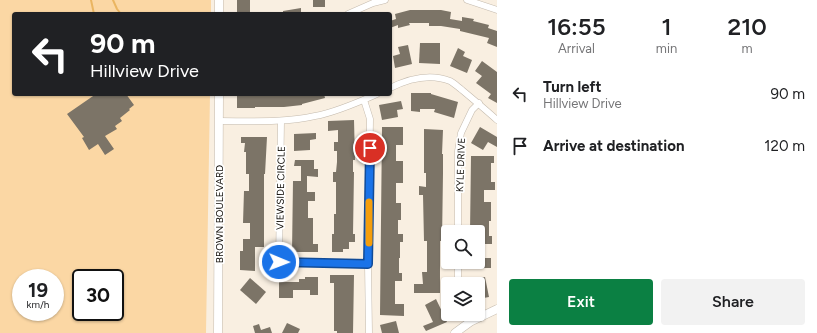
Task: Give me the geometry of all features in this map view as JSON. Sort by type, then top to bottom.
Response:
[{"type":"street","points":[[219,0],[219,12]]},
{"type":"street","points":[[353,12],[373,3],[385,0]]},
{"type":"street","points":[[467,0],[497,10]]},
{"type":"street","points":[[392,87],[403,82],[423,77],[437,77],[451,81],[479,103],[497,120]]},
{"type":"street","name":"BROWN BOULEVARD","points":[[218,333],[219,96]]},
{"type":"street","points":[[219,121],[281,121],[316,116],[372,96]]},
{"type":"street","points":[[364,100],[370,119],[368,264],[369,333]]},
{"type":"street","name":"KYLE DRIVE","points":[[458,225],[458,151],[461,133],[472,110],[479,103]]},
{"type":"street","name":"VIEWSIDE CIRCLE","points":[[281,121],[279,262],[368,264]]},
{"type":"street","points":[[485,313],[497,309]]},
{"type":"street","points":[[455,333],[466,321]]},
{"type":"shaded area","points":[[0,0],[211,0],[211,12],[12,12],[12,96],[210,96],[206,333],[0,333]]},
{"type":"building","points":[[237,0],[250,0],[250,12],[237,12]]},
{"type":"building","points":[[313,0],[325,0],[325,7],[313,7]]},
{"type":"building","points":[[301,8],[301,12],[283,11]]},
{"type":"building","points":[[410,10],[441,10],[451,12],[450,19],[462,21],[462,17],[474,19],[473,21],[489,25],[488,28],[497,31],[497,47],[487,43],[489,38],[460,31],[460,29],[429,26],[429,23],[409,23],[410,25],[398,28],[398,25],[392,27],[392,20],[396,19],[395,14]]},
{"type":"building","points":[[420,43],[440,43],[440,64],[419,63]]},
{"type":"building","points":[[408,45],[412,64],[395,68],[393,56],[400,54],[398,47]]},
{"type":"building","points":[[458,48],[465,52],[463,56],[472,60],[467,73],[450,66]]},
{"type":"building","points":[[482,61],[497,72],[497,103],[488,98],[491,94],[476,83],[482,76],[475,71]]},
{"type":"building","points":[[411,93],[431,93],[458,102],[454,118],[434,112],[435,109],[420,109],[420,112],[411,111]]},
{"type":"building","points":[[93,96],[127,96],[134,105],[120,118],[122,121],[115,126],[117,129],[105,136],[114,149],[105,155],[98,144],[89,150],[82,138],[84,137],[67,114]]},
{"type":"building","points":[[237,96],[324,96],[325,98],[302,105],[237,108]]},
{"type":"building","points":[[401,101],[403,109],[397,110],[398,117],[382,120],[379,105]]},
{"type":"building","points":[[354,120],[355,160],[353,160],[353,234],[355,234],[355,242],[349,242],[349,249],[343,249],[343,252],[332,252],[334,214],[336,214],[336,182],[333,182],[333,172],[336,172],[337,162],[337,151],[334,151],[334,142],[338,142],[338,130],[328,131],[328,121]]},
{"type":"building","points":[[382,127],[403,127],[403,145],[396,145],[396,161],[403,161],[403,183],[396,183],[396,203],[401,203],[401,220],[398,220],[398,234],[403,234],[403,242],[400,242],[399,258],[399,273],[402,273],[402,281],[395,281],[395,304],[404,304],[404,316],[380,315]]},
{"type":"building","points":[[480,127],[497,137],[497,147],[488,142],[483,150],[471,143]]},
{"type":"building","points":[[424,129],[443,130],[440,293],[414,293],[414,284],[423,284],[422,272],[427,272],[427,241],[424,241],[423,195],[419,195],[419,186],[426,187],[426,173],[424,173]]},
{"type":"building","points":[[316,133],[316,139],[310,140],[310,150],[294,151],[294,134]]},
{"type":"building","points":[[241,137],[267,137],[264,174],[264,247],[255,247],[255,271],[240,270],[240,251],[243,251],[243,239],[250,239],[250,223],[243,223],[244,191],[249,191],[249,174],[246,174],[246,152],[244,152],[245,143],[241,143]]},
{"type":"building","points":[[471,156],[494,156],[494,163],[491,163],[491,182],[495,182],[495,190],[484,190],[484,202],[491,202],[489,236],[492,236],[492,244],[485,244],[485,225],[470,225]]},
{"type":"building","points":[[295,160],[314,160],[314,169],[318,169],[318,177],[307,176],[307,192],[315,192],[315,201],[308,201],[308,218],[313,218],[313,244],[318,244],[318,252],[292,252],[293,181],[301,181],[301,166],[294,166]]},
{"type":"building","points":[[485,258],[491,258],[491,268],[485,268]]},
{"type":"building","points":[[330,275],[354,275],[353,333],[337,333],[337,331],[334,331],[334,283],[330,283]]},
{"type":"building","points":[[305,277],[318,277],[318,295],[310,295],[310,290],[293,290],[293,298],[279,298],[279,282],[299,282],[299,279],[305,279]]},
{"type":"building","points":[[485,277],[489,297],[485,298]]},
{"type":"building","points":[[250,278],[266,292],[256,304],[240,290]]},
{"type":"building","points":[[436,299],[441,309],[441,321],[447,322],[426,331],[423,326],[433,322],[425,305]]},
{"type":"building","points":[[396,321],[399,333],[382,333],[380,325]]},
{"type":"building","points":[[287,323],[300,329],[298,333],[282,333]]},
{"type":"building","points":[[259,324],[261,330],[270,327],[272,333],[255,333],[253,326]]},
{"type":"waterway","points":[[91,0],[94,12]]},
{"type":"waterway","points":[[113,0],[119,12]]},
{"type":"slow traffic","points":[[369,202],[369,243]]},
{"type":"route","points":[[279,262],[368,264],[370,148]]}]
